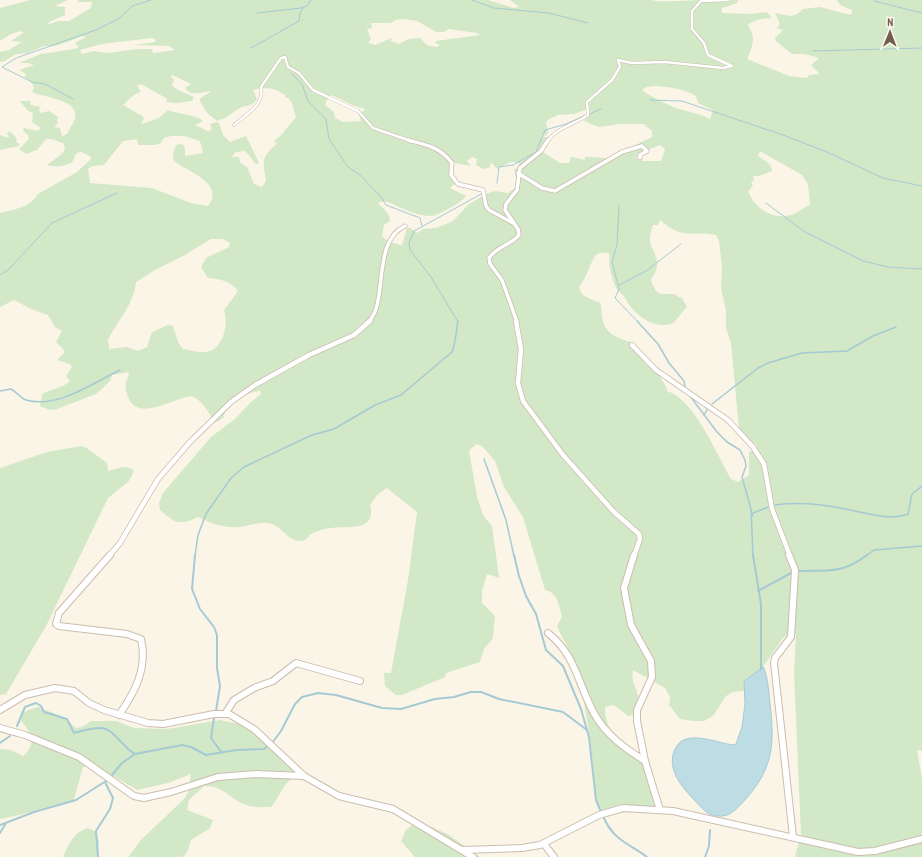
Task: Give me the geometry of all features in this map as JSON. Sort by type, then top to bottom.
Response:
[{"type":"street","points":[[660,810],[645,761],[637,716],[642,697],[652,677],[652,667],[649,656],[631,625],[624,588],[640,537],[637,530],[614,512],[563,455],[540,422],[522,401],[518,382],[521,349],[519,331],[502,280],[489,261],[491,254],[512,244],[518,237],[519,230],[507,214],[505,208],[517,190],[518,173],[524,163],[541,151],[553,132],[576,123],[588,115],[587,102],[612,80],[620,67],[618,60],[632,63],[665,62],[723,68],[732,66],[711,58],[704,43],[691,26],[692,11],[701,1],[728,0]]},
{"type":"street","points":[[234,125],[262,100],[263,92],[261,87],[281,58],[285,57],[288,67],[299,73],[313,90],[358,111],[373,128],[393,136],[429,145],[442,151],[452,164],[451,175],[458,184],[483,190],[486,206],[489,210],[514,223]]},
{"type":"street","points":[[518,173],[542,188],[555,191],[611,160],[622,152],[642,146],[647,151],[640,155],[640,158]]},
{"type":"street","points":[[119,715],[130,700],[140,678],[143,661],[143,645],[141,639],[127,634],[58,626],[56,624],[60,613],[120,543],[158,479],[190,442],[231,402],[255,385],[309,355],[354,335],[372,319],[377,309],[380,276],[390,239],[393,233],[405,226]]},
{"type":"street","points":[[632,345],[656,370],[716,410],[728,420],[753,447],[766,468],[772,509],[795,570],[791,637],[775,658],[774,663],[793,837]]},
{"type":"street","points":[[548,633],[558,639],[570,655],[585,695],[600,723],[623,746],[645,761]]},
{"type":"street","points":[[225,714],[234,700],[254,688],[274,681],[296,663],[360,681]]},
{"type":"street","points":[[0,710],[19,697],[41,689],[60,689],[73,691],[92,705],[133,721],[156,725],[179,723],[225,714],[248,724],[304,776],[339,796],[393,809],[473,857]]},
{"type":"street","points":[[0,728],[25,735],[79,757],[134,796],[144,798],[171,792],[218,777],[256,774],[304,776]]},
{"type":"street","points":[[463,850],[522,848],[544,844],[601,814],[623,808],[660,810],[858,852],[876,851],[922,839]]},
{"type":"street","points":[[544,844],[554,857]]},
{"type":"green space","points":[[30,0],[68,0],[55,6],[65,7],[65,15],[47,23],[50,24],[58,21],[69,21],[91,8],[92,2],[77,2],[79,0],[488,0],[514,8],[519,7],[510,0],[699,0],[701,2],[706,0],[738,0],[737,3],[722,8],[722,13],[750,14],[767,12],[772,18],[760,19],[748,24],[753,40],[747,59],[789,76],[807,78],[809,75],[820,74],[811,65],[819,58],[805,54],[792,54],[776,41],[775,38],[783,30],[777,28],[780,24],[775,13],[793,16],[803,9],[820,7],[850,15],[852,10],[840,5],[837,0],[922,0],[922,751],[917,750],[922,779],[922,857],[795,857],[801,834],[794,673],[796,634],[791,632],[783,638],[763,667],[744,681],[744,691],[733,692],[726,696],[713,716],[704,721],[680,719],[669,705],[670,697],[665,688],[633,670],[633,682],[638,695],[637,707],[634,715],[628,716],[614,705],[605,707],[606,717],[608,725],[612,731],[633,750],[638,757],[649,783],[657,810],[625,812],[607,817],[598,807],[594,793],[593,764],[586,713],[578,674],[557,626],[562,617],[559,604],[553,594],[545,590],[523,517],[504,487],[495,461],[482,446],[476,444],[469,451],[477,496],[483,515],[492,526],[499,577],[487,574],[482,591],[482,603],[495,616],[493,638],[484,649],[480,662],[446,673],[445,677],[402,695],[396,695],[385,686],[384,673],[391,673],[408,580],[417,512],[387,488],[378,494],[370,505],[371,514],[366,524],[353,527],[321,530],[313,533],[303,541],[292,539],[276,526],[268,523],[228,527],[213,524],[198,517],[186,522],[178,522],[160,510],[159,503],[163,493],[211,437],[235,419],[261,394],[260,391],[250,393],[232,404],[225,412],[224,417],[219,421],[214,422],[205,407],[199,400],[192,396],[149,408],[134,406],[129,399],[126,389],[126,382],[129,372],[112,375],[110,381],[96,394],[57,409],[50,410],[40,406],[42,394],[63,386],[70,381],[66,376],[72,367],[70,364],[57,360],[64,353],[64,350],[56,342],[62,331],[55,327],[48,315],[31,309],[14,300],[0,307],[0,213],[26,205],[38,194],[77,172],[91,159],[90,156],[81,152],[77,153],[73,161],[68,164],[57,166],[47,165],[63,153],[65,147],[63,143],[50,139],[46,139],[37,150],[26,154],[19,149],[29,139],[28,135],[23,131],[24,128],[38,131],[41,128],[32,122],[33,113],[27,110],[20,101],[30,101],[31,105],[40,107],[39,110],[41,113],[49,111],[58,117],[57,124],[54,127],[60,128],[62,136],[67,133],[75,117],[74,110],[70,105],[55,98],[32,92],[34,88],[32,83],[24,76],[27,75],[19,70],[34,65],[29,63],[19,63],[41,54],[74,49],[79,47],[75,43],[86,37],[82,36],[54,46],[44,46],[28,53],[16,54],[5,61],[0,62],[0,52],[9,50],[22,42],[11,41],[23,33],[21,31],[11,34],[0,41],[0,8]],"holes":[[[404,19],[417,21],[436,32],[443,32],[449,29],[477,33],[480,35],[436,41],[435,43],[440,45],[437,47],[427,45],[420,38],[408,39],[399,44],[391,41],[392,38],[375,45],[368,43],[371,39],[367,29],[372,28],[371,23],[391,23],[395,20]],[[152,38],[156,40],[155,42],[134,45],[169,46],[175,50],[154,53],[152,52],[153,49],[138,49],[108,53],[94,51],[82,54],[80,50],[102,44]],[[172,75],[191,84],[185,88],[190,92],[197,93],[212,91],[199,99],[209,115],[216,121],[255,102],[257,99],[253,90],[261,88],[273,89],[281,92],[285,95],[285,98],[288,98],[292,103],[296,118],[275,140],[275,143],[278,143],[268,152],[264,159],[266,181],[262,187],[254,184],[247,167],[240,162],[239,157],[231,157],[236,152],[245,151],[256,164],[259,163],[246,136],[230,142],[223,135],[219,123],[216,122],[210,124],[212,130],[208,131],[195,125],[203,121],[200,119],[168,110],[159,118],[141,124],[144,118],[123,105],[134,95],[141,92],[137,86],[141,84],[166,98],[166,102],[177,103],[192,101],[194,97],[172,86],[174,80],[171,77]],[[656,86],[687,92],[696,96],[698,103],[713,110],[710,119],[669,105],[642,90],[646,87]],[[332,95],[352,105],[365,109],[359,115],[361,121],[343,122],[335,118],[334,112],[325,105],[327,100]],[[585,110],[591,112],[584,121],[599,127],[620,124],[644,124],[652,131],[652,137],[621,152],[611,160],[585,157],[585,160],[572,157],[570,158],[570,163],[560,163],[543,152],[549,138],[540,136],[547,135],[548,132],[546,122],[557,116],[574,114]],[[171,136],[184,136],[200,141],[203,153],[185,156],[185,148],[182,144],[176,145],[173,154],[174,161],[208,184],[212,191],[212,198],[208,206],[191,203],[152,188],[90,183],[88,169],[92,166],[104,165],[123,141],[137,139],[138,145],[155,145],[161,143],[164,138]],[[660,145],[665,149],[661,161],[642,161],[636,158],[638,154]],[[760,151],[802,175],[808,184],[810,205],[794,214],[780,216],[766,212],[755,204],[748,191],[753,186],[751,183],[754,180],[753,176],[759,176],[772,171],[769,164],[758,156]],[[472,157],[477,159],[476,165],[484,169],[490,167],[491,162],[497,169],[511,162],[519,163],[518,167],[514,170],[516,178],[515,188],[508,193],[495,191],[486,194],[469,204],[453,221],[436,228],[423,229],[417,233],[410,228],[407,228],[402,245],[384,238],[382,236],[384,225],[390,221],[390,218],[388,213],[378,203],[385,201],[413,213],[424,216],[433,216],[460,202],[466,196],[450,188],[456,183],[449,175],[451,162],[471,166],[467,161]],[[660,220],[681,233],[716,235],[719,241],[722,268],[721,289],[726,310],[726,328],[731,343],[739,429],[757,445],[757,449],[749,452],[749,475],[738,482],[731,479],[704,429],[686,405],[677,396],[667,391],[659,373],[654,367],[646,365],[631,342],[620,339],[608,331],[603,322],[600,303],[587,297],[580,290],[579,287],[596,255],[601,253],[609,253],[612,277],[619,292],[624,296],[628,304],[638,314],[650,322],[663,325],[674,322],[687,307],[682,298],[674,294],[661,294],[656,291],[651,281],[657,267],[657,260],[650,239],[653,225],[658,225]],[[211,239],[223,239],[230,243],[229,247],[206,258],[201,267],[208,278],[225,281],[238,291],[224,310],[226,322],[225,329],[217,347],[206,352],[183,349],[178,342],[173,326],[168,325],[152,332],[147,347],[138,351],[127,347],[109,349],[108,340],[129,305],[135,290],[136,282]]]},
{"type":"green space","points":[[10,131],[17,139],[16,142],[20,144],[19,146],[0,150],[0,135],[9,138],[7,133]]},
{"type":"green space","points":[[81,446],[85,447],[107,463],[108,471],[128,467],[134,471],[129,481],[108,498],[46,626],[6,694],[0,695],[0,468],[47,452]]},
{"type":"green space","points":[[38,707],[54,713],[76,728],[82,727],[91,721],[116,721],[134,728],[167,729],[220,720],[248,726],[313,780],[293,779],[286,784],[271,807],[249,806],[222,790],[204,786],[189,800],[187,810],[213,820],[210,828],[191,840],[187,852],[183,857],[128,857],[141,840],[184,799],[188,793],[191,774],[168,783],[137,790],[95,765],[83,767],[74,799],[71,801],[0,819],[0,749],[11,750],[23,756],[27,752],[30,747],[31,738],[28,730],[21,721],[22,714],[28,710]]},
{"type":"green space","points":[[412,825],[432,827],[449,835],[480,857],[415,857],[401,841],[406,830]]},
{"type":"green space","points":[[87,828],[95,831],[99,841],[98,857],[63,857],[67,847],[75,836]]},
{"type":"water","points":[[763,667],[768,686],[772,719],[772,745],[766,768],[761,779],[753,790],[733,812],[722,816],[710,814],[693,799],[678,780],[674,772],[673,765],[675,749],[682,741],[692,738],[733,745],[736,744],[742,727],[745,704],[744,681]]},
{"type":"waterway","points":[[73,99],[45,84],[32,82],[2,67],[16,58],[96,30],[120,18],[132,6],[151,0]]},
{"type":"waterway","points":[[304,7],[307,6],[311,0]]},
{"type":"waterway","points":[[472,0],[494,8],[549,13],[588,23]]},
{"type":"waterway","points":[[874,1],[922,13]]},
{"type":"waterway","points":[[251,48],[299,21],[300,13],[304,7]]},
{"type":"waterway","points":[[257,13],[304,7]]},
{"type":"waterway","points":[[813,51],[922,48]]},
{"type":"waterway","points":[[291,73],[302,84],[308,101],[326,119],[329,139],[348,167],[360,175],[382,198],[386,205],[420,218],[422,226]]},
{"type":"waterway","points":[[650,100],[682,101],[783,135],[827,152],[883,178],[922,186]]},
{"type":"waterway","points":[[589,114],[601,109]]},
{"type":"waterway","points":[[497,183],[499,167],[513,165],[536,152],[545,130],[566,124],[586,115]]},
{"type":"waterway","points":[[0,275],[9,269],[52,223],[117,193]]},
{"type":"waterway","points":[[458,322],[431,277],[410,250],[409,243],[414,231],[483,193]]},
{"type":"waterway","points":[[766,203],[805,232],[863,261],[888,267],[922,269]]},
{"type":"waterway","points":[[619,205],[617,245],[612,262],[619,289],[615,298],[638,322]]},
{"type":"waterway","points":[[619,285],[646,271],[681,244]]},
{"type":"waterway","points":[[637,321],[658,344],[669,363],[684,381],[685,387]]},
{"type":"waterway","points":[[195,556],[198,535],[206,514],[231,478],[244,467],[312,435],[334,429],[375,405],[401,395],[452,352],[458,322]]},
{"type":"waterway","points":[[712,404],[758,368],[768,363],[802,353],[847,351],[873,336],[896,327]]},
{"type":"waterway","points":[[0,391],[11,389],[26,400],[38,402],[50,401],[87,388],[120,370]]},
{"type":"waterway","points":[[690,396],[704,415]]},
{"type":"waterway","points":[[704,415],[708,408]]},
{"type":"waterway","points":[[704,415],[717,432],[727,442],[740,450],[745,460],[746,466],[742,477],[751,509],[753,556]]},
{"type":"waterway","points":[[484,459],[506,520],[514,556]]},
{"type":"waterway","points":[[775,505],[816,505],[874,515],[892,517],[900,516],[908,514],[912,494],[922,486]]},
{"type":"waterway","points":[[752,516],[753,513],[768,507]]},
{"type":"waterway","points":[[866,556],[874,550],[922,546]]},
{"type":"waterway","points":[[195,555],[192,589],[200,609],[214,627],[217,635],[217,668],[220,686],[216,711]]},
{"type":"waterway","points":[[514,555],[526,596],[536,614],[546,650],[563,666],[581,709],[587,730]]},
{"type":"waterway","points":[[753,555],[759,591]]},
{"type":"waterway","points":[[799,571],[835,570],[850,565],[867,555]]},
{"type":"waterway","points":[[759,591],[791,573]]},
{"type":"waterway","points":[[759,591],[761,604],[761,670]]},
{"type":"waterway","points":[[272,743],[281,731],[295,704],[302,697],[318,693],[336,695],[382,708],[401,709],[435,699],[454,697],[471,692],[481,692],[499,699],[563,712],[587,730]]},
{"type":"waterway","points":[[17,726],[25,707],[36,703],[41,706],[44,712],[67,719],[74,733],[93,728],[105,729],[114,734],[130,751],[135,754]]},
{"type":"waterway","points":[[214,718],[211,738],[222,752]]},
{"type":"waterway","points":[[587,730],[596,800],[601,812]]},
{"type":"waterway","points":[[0,743],[10,736]]},
{"type":"waterway","points":[[135,754],[182,745],[191,747],[206,755],[222,752]]},
{"type":"waterway","points":[[222,752],[236,750],[264,749],[269,745]]},
{"type":"waterway","points":[[112,775],[122,763],[135,754]]},
{"type":"waterway","points":[[0,825],[34,812],[76,800],[106,781]]},
{"type":"waterway","points":[[98,857],[96,831],[110,809],[113,798],[105,782]]},
{"type":"waterway","points":[[603,816],[611,831],[616,836],[647,857]]},
{"type":"waterway","points":[[0,833],[6,823]]},
{"type":"waterway","points":[[705,857],[709,846],[710,830]]}]
